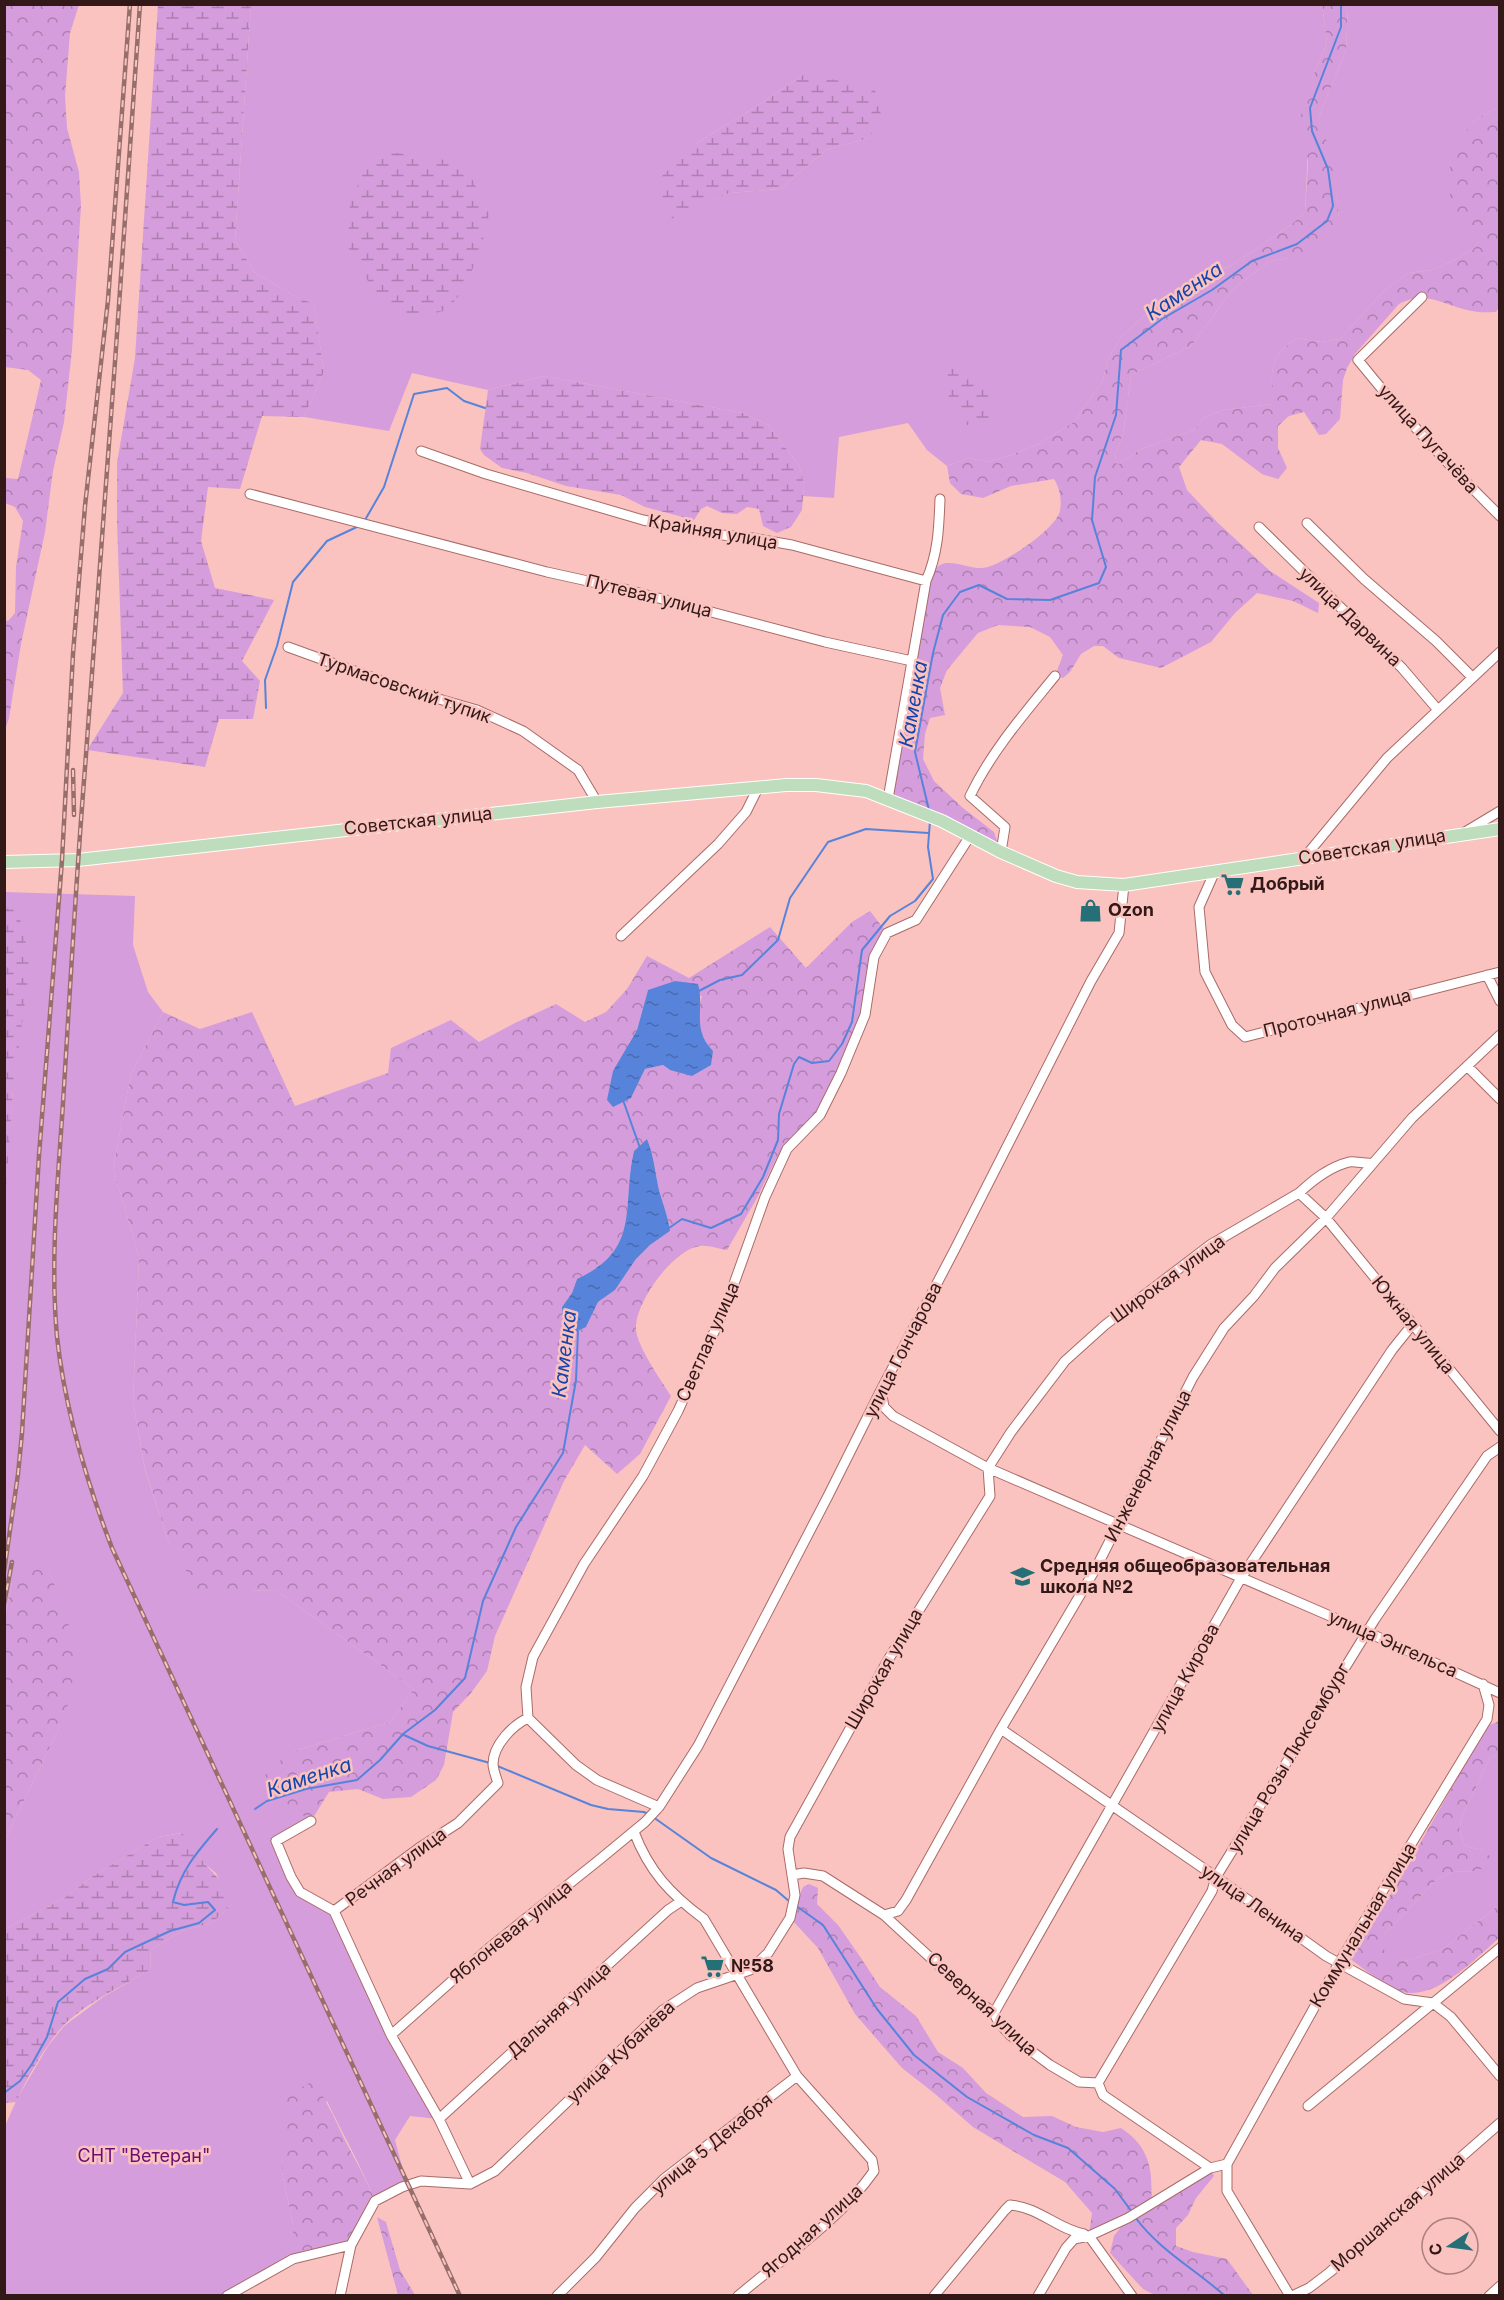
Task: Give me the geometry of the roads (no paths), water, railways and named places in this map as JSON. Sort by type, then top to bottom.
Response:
[{"type":"main road","name":"Советская улица","points":[[4,862],[78,860],[597,802],[796,785],[866,791],[942,821],[1001,852],[1056,876],[1077,882],[1124,885],[1500,829]]},
{"type":"street","name":"улица Пугачёва","points":[[1422,297],[1358,360],[1465,482],[1500,516]]},
{"type":"street","name":"Крайняя улица","points":[[421,451],[486,474],[643,520],[712,534],[752,538],[792,546],[926,581]]},
{"type":"street","name":"Путевая улица","points":[[250,494],[825,642],[912,661]]},
{"type":"street","points":[[888,799],[926,581],[933,565],[937,546],[940,499]]},
{"type":"street","name":"улица Дарвина","points":[[1307,523],[1364,579],[1436,641],[1472,677]]},
{"type":"street","name":"улица Дарвина","points":[[1259,527],[1402,668],[1438,710]]},
{"type":"street","name":"Турмасовский тупик","points":[[288,647],[404,689],[477,710],[523,731],[578,770],[597,802]]},
{"type":"street","points":[[1304,858],[1387,758],[1500,652]]},
{"type":"street","points":[[1001,852],[1005,827],[970,796],[980,776],[1005,740],[1055,676]]},
{"type":"street","points":[[621,936],[718,844],[746,812],[758,788]]},
{"type":"street","name":"Советская улица","points":[[1463,834],[1500,811]]},
{"type":"street","name":"Светлая улица","points":[[528,1718],[526,1687],[533,1657],[584,1564],[643,1476],[678,1411],[726,1306],[765,1197],[787,1149],[819,1115],[841,1073],[865,1015],[874,957],[887,933],[916,920],[970,836]]},
{"type":"street","name":"Проточная улица","points":[[1215,871],[1199,907],[1205,972],[1232,1024],[1245,1037],[1500,972]]},
{"type":"street","name":"улица Гончарова","points":[[645,1822],[656,1810],[698,1746],[1092,981],[1119,933],[1124,885]]},
{"type":"street","points":[[1487,975],[1500,1000]]},
{"type":"street","points":[[1299,1194],[1326,1218],[1412,1118],[1500,1035]]},
{"type":"street","points":[[1467,1066],[1500,1099]]},
{"type":"street","name":"Широкая улица","points":[[792,1875],[788,1849],[790,1838],[888,1660],[990,1496],[988,1468],[1011,1432],[1065,1361],[1105,1325],[1210,1245],[1299,1194],[1316,1178],[1334,1168],[1351,1161],[1373,1163]]},
{"type":"street","name":"Южная улица","points":[[1326,1218],[1500,1431]]},
{"type":"street","name":"Инженерная улица","points":[[884,1915],[898,1911],[906,1900],[1001,1729],[1096,1568],[1193,1377],[1224,1328],[1254,1296],[1275,1268],[1326,1218]]},
{"type":"street","name":"улица Кирова","points":[[994,2013],[1241,1578],[1392,1350],[1412,1325]]},
{"type":"street","points":[[881,1390],[884,1407],[892,1416],[988,1468]]},
{"type":"street","name":"улица Розы Люксембург","points":[[1098,2083],[1212,1891],[1216,1877],[1367,1632],[1487,1455],[1500,1447]]},
{"type":"street","name":"улица Энгельса","points":[[988,1468],[1367,1632],[1500,1693]]},
{"type":"street","name":"Коммунальная улица","points":[[1227,2164],[1339,1963],[1487,1719],[1489,1705],[1484,1684]]},
{"type":"street","points":[[528,1718],[576,1765],[597,1780],[656,1810]]},
{"type":"street","name":"Речная улица","points":[[311,1821],[276,1841],[300,1892],[334,1911],[419,1848],[458,1823],[489,1794],[498,1783],[493,1763],[500,1744],[516,1724],[528,1718]]},
{"type":"street","name":"улица Ленина","points":[[1001,1729],[1339,1963],[1404,1999],[1433,2002]]},
{"type":"street","name":"Яблоневая улица","points":[[391,2035],[489,1948],[645,1822]]},
{"type":"street","points":[[634,1832],[650,1865],[663,1885],[680,1902],[704,1919],[797,2076]]},
{"type":"street","name":"улица Кубанёва","points":[[470,2184],[495,2171],[663,2010],[697,1988],[750,1970],[768,1953],[790,1918],[795,1895],[792,1875]]},
{"type":"street","name":"Северная улица","points":[[792,1875],[823,1876],[884,1915],[974,1998],[994,2013],[999,2024],[1010,2035],[1050,2065],[1079,2082],[1098,2083]]},
{"type":"street","name":"Дальняя улица","points":[[440,2119],[668,1910],[680,1902]]},
{"type":"street","points":[[334,1911],[391,2035],[440,2119],[470,2184],[421,2181],[407,2185],[375,2201],[351,2245],[340,2295]]},
{"type":"street","points":[[1308,2106],[1500,1948]]},
{"type":"street","points":[[1433,2002],[1450,2017],[1500,2076]]},
{"type":"street","name":"Ягодная улица","points":[[738,2295],[828,2220],[865,2184],[874,2171],[872,2160],[797,2076]]},
{"type":"street","name":"улица 5 Декабря","points":[[557,2295],[596,2257],[635,2208],[665,2178],[797,2076]]},
{"type":"street","points":[[1098,2083],[1103,2094],[1210,2168]]},
{"type":"street","name":"Моршанская улица","points":[[1291,2295],[1309,2288],[1330,2272],[1500,2123]]},
{"type":"street","points":[[1038,2295],[1066,2248],[1074,2239],[1128,2218],[1210,2168],[1227,2164],[1227,2191],[1291,2295]]},
{"type":"street","points":[[934,2295],[1010,2205],[1030,2208],[1071,2232],[1089,2235],[1132,2295]]},
{"type":"street","points":[[227,2295],[293,2259],[351,2245]]},
{"type":"street","points":[[1489,2295],[1500,2286]]},
{"type":"water","points":[[675,981],[698,984],[700,1026],[706,1043],[713,1051],[711,1065],[692,1076],[670,1070],[663,1065],[645,1069],[631,1098],[613,1107],[607,1100],[613,1071],[637,1030],[648,990]]},
{"type":"water","points":[[647,1139],[670,1231],[650,1245],[636,1259],[615,1290],[598,1302],[586,1327],[564,1337],[562,1307],[572,1293],[577,1279],[598,1267],[612,1254],[620,1240],[625,1225],[634,1151]]},
{"type":"waterway","name":"Каменка","points":[[929,810],[915,752],[933,653],[943,615],[960,592],[979,585],[1007,599],[1050,600],[1099,583],[1106,567],[1092,520],[1095,477],[1116,415],[1121,350],[1162,319],[1212,290],[1252,261],[1297,244],[1327,221],[1333,206],[1328,169],[1312,131],[1310,108],[1341,27],[1341,4]]},
{"type":"waterway","points":[[365,520],[384,487],[414,394],[447,388],[464,401],[485,408]]},
{"type":"waterway","points":[[266,708],[265,680],[277,646],[293,582],[327,541],[359,526]]},
{"type":"waterway","name":"Каменка","points":[[669,1228],[682,1219],[711,1228],[741,1214],[763,1177],[778,1140],[779,1114],[794,1064],[799,1057],[812,1063],[829,1061],[842,1044],[852,1022],[862,950],[890,916],[915,901],[933,879],[928,847],[930,821]]},
{"type":"waterway","points":[[697,992],[720,980],[742,975],[778,940],[790,898],[828,842],[866,829],[928,833]]},
{"type":"waterway","points":[[623,1100],[640,1148]]},
{"type":"waterway","name":"Каменка","points":[[255,1809],[267,1801],[306,1789],[357,1780],[380,1760],[403,1734],[435,1710],[465,1678],[483,1601],[516,1527],[563,1453],[576,1380],[578,1331]]},
{"type":"waterway","points":[[404,1735],[428,1746],[490,1763]]},
{"type":"waterway","points":[[495,1765],[591,1805],[648,1814]]},
{"type":"waterway","points":[[653,1817],[711,1858],[776,1890],[790,1902]]},
{"type":"waterway","name":"Каменка","points":[[4,2093],[20,2081],[32,2064],[47,2037],[58,2002],[85,1979],[108,1969],[125,1952],[170,1931],[199,1923],[215,1910],[208,1902],[184,1905],[173,1902],[180,1881],[190,1863],[217,1829]]},
{"type":"waterway","points":[[795,1905],[823,1925],[877,2009],[914,2055],[967,2097],[1034,2135],[1068,2148],[1115,2189],[1132,2212]]},
{"type":"waterway","points":[[1135,2217],[1166,2249],[1225,2296]]},
{"type":"railway","points":[[4,1572],[22,1433],[39,1155],[62,860],[73,654],[85,506],[108,300],[130,4]]},
{"type":"railway","points":[[140,4],[57,1190],[54,1278],[57,1337],[71,1418],[94,1497],[112,1548],[460,2296]]},
{"type":"railway","points":[[73,770],[74,815]]},
{"type":"railway","points":[[4,1604],[12,1562]]},
{"type":"place","name":"Добрый","points":[[1232,884]]},
{"type":"place","name":"Ozon","points":[[1090,910]]},
{"type":"place","name":"Средняя общеобразовательная школа №2","points":[[1022,1576]]},
{"type":"place","name":"№58","points":[[713,1966]]},
{"type":"park label","name":"СНТ \"Ветеран\"","points":[[144,2156]]}]
